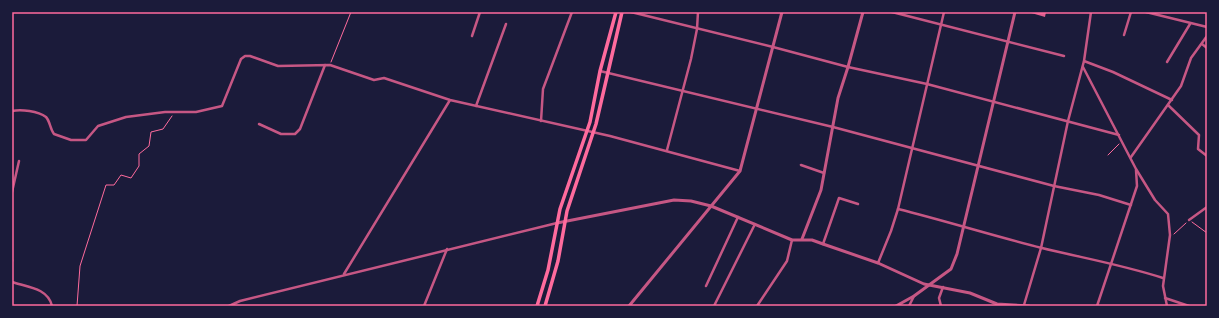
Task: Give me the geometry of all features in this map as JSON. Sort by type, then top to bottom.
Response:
[{"type":"main road","points":[[537,306],[548,270],[560,209],[587,131],[600,71],[616,12]]},
{"type":"main road","points":[[545,306],[558,261],[564,223],[594,132],[622,12]]},
{"type":"street","points":[[472,36],[480,12]]},
{"type":"street","points":[[541,121],[543,89],[572,12]]},
{"type":"street","points":[[631,12],[773,46],[848,67],[927,84],[993,103],[1119,135]]},
{"type":"street","points":[[667,150],[697,29],[698,12]]},
{"type":"street","points":[[629,306],[740,171],[758,108],[782,12]]},
{"type":"street","points":[[802,239],[817,205],[838,98],[863,12]]},
{"type":"street","points":[[892,12],[1064,56]]},
{"type":"street","points":[[878,264],[898,209],[911,147],[944,12]]},
{"type":"street","points":[[896,306],[914,296],[951,269],[957,254],[1015,12]]},
{"type":"street","points":[[1024,305],[1041,248],[1068,121],[1084,61],[1091,12]]},
{"type":"street","points":[[1124,35],[1131,12]]},
{"type":"street","points":[[1146,12],[1207,27]]},
{"type":"street","points":[[476,106],[506,24]]},
{"type":"street","points":[[1168,62],[1190,24]]},
{"type":"street","points":[[1131,157],[1181,86],[1191,58],[1207,36]]},
{"type":"street","points":[[1202,44],[1207,48]]},
{"type":"street","points":[[12,111],[19,109],[40,114],[46,117],[54,134],[72,140],[82,141],[90,139],[98,126],[126,117],[175,112],[196,112],[222,106],[242,59],[245,56],[250,56],[278,66],[330,65],[374,80],[388,79],[450,100],[594,132],[667,150],[740,171]]},
{"type":"street","points":[[1084,61],[1113,72],[1172,100]]},
{"type":"street","points":[[259,124],[281,134],[295,134],[300,129],[325,65]]},
{"type":"street","points":[[1082,66],[1136,169],[1155,200],[1168,214],[1170,235],[1163,278],[1163,291],[1167,306]]},
{"type":"street","points":[[600,71],[758,108],[911,147],[1054,186],[1099,195],[1131,205]]},
{"type":"street","points":[[343,274],[450,100]]},
{"type":"street","points":[[1168,105],[1199,135],[1198,148],[1207,156]]},
{"type":"street","points":[[12,192],[19,161]]},
{"type":"street","points":[[801,165],[824,173]]},
{"type":"street","points":[[1097,306],[1137,186],[1136,169]]},
{"type":"street","points":[[823,244],[839,198],[858,204]]},
{"type":"street","points":[[229,306],[240,301],[343,274],[447,249],[557,223],[564,223],[674,200],[690,201],[711,206],[792,240],[802,239],[823,244],[878,264],[920,283],[970,293],[997,304],[1029,306]]},
{"type":"street","points":[[1189,220],[1207,207]]},
{"type":"street","points":[[898,209],[963,225],[1041,248],[1112,264],[1163,278]]},
{"type":"street","points":[[706,286],[738,217]]},
{"type":"street","points":[[714,306],[754,224]]},
{"type":"street","points":[[757,306],[787,261],[792,240]]},
{"type":"street","points":[[424,306],[447,249]]},
{"type":"street","points":[[12,282],[44,292],[49,296],[52,306]]},
{"type":"street","points":[[941,306],[939,298],[943,287]]},
{"type":"street","points":[[909,306],[914,296]]},
{"type":"street","points":[[1165,298],[1189,306]]},
{"type":"path","points":[[330,65],[351,12]]},
{"type":"path","points":[[77,306],[80,266],[106,185],[114,185],[121,175],[131,178],[139,166],[139,154],[149,146],[151,132],[163,129],[175,112]]},
{"type":"path","points":[[1108,155],[1122,141]]},
{"type":"path","points":[[1170,235],[1175,234],[1189,220],[1204,229],[1207,233]]},
{"type":"building","points":[[1028,12],[1046,12],[1045,17]]}]
